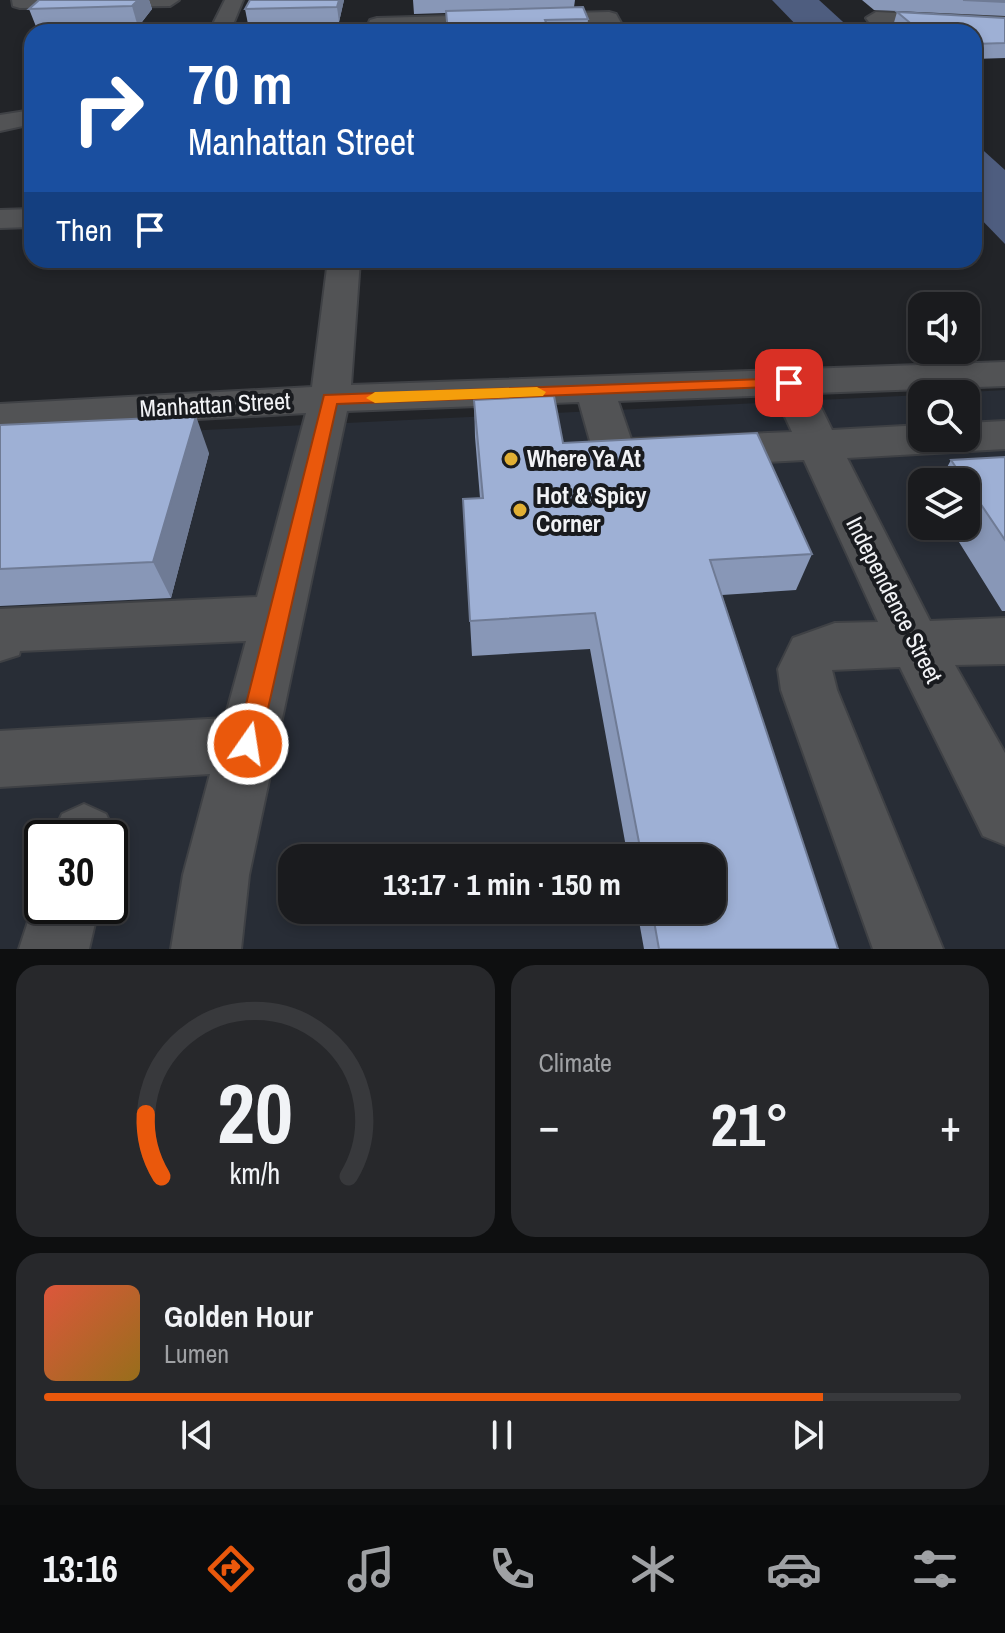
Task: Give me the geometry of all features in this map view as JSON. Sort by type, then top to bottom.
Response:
[{"type":"street","points":[[14,24],[29,2],[170,0]]},
{"type":"street","points":[[172,22],[186,0]]},
{"type":"street","points":[[224,22],[234,0]]},
{"type":"street","points":[[377,24],[380,0]]},
{"type":"street","points":[[490,3],[556,5],[564,0]]},
{"type":"street","points":[[482,24],[609,18],[612,24]]},
{"type":"street","points":[[876,18],[1005,24]]},
{"type":"street","points":[[0,123],[24,118]]},
{"type":"street","points":[[0,219],[24,218]]},
{"type":"street","points":[[206,949],[216,875],[330,399],[343,268]]},
{"type":"street","name":"Manhattan Street","points":[[0,417],[330,399],[1005,374]]},
{"type":"street","name":"Independence Street","points":[[789,383],[915,643],[1005,814]]},
{"type":"street","points":[[595,390],[615,455],[908,440]]},
{"type":"street","points":[[980,436],[1005,435]]},
{"type":"street","points":[[0,639],[4,630],[277,618]]},
{"type":"street","points":[[908,949],[809,690],[805,669],[812,654],[835,646],[1005,641]]},
{"type":"street","points":[[0,759],[248,744]]},
{"type":"street","points":[[54,949],[60,924]]},
{"type":"shaded area","points":[[1005,390],[1005,949],[0,949],[0,440],[908,396],[908,452],[980,452],[980,391]]},
{"type":"water","points":[[772,0],[819,0],[845,24],[795,24]]},
{"type":"water","points":[[982,149],[1005,170],[1005,244],[982,220]]},
{"type":"building","points":[[39,0],[138,0],[132,6],[29,9]]},
{"type":"building","points":[[250,0],[339,0],[337,7],[245,9]]},
{"type":"building","points":[[963,0],[1005,0],[1005,2]]},
{"type":"building","points":[[583,7],[588,19],[545,20],[547,24],[447,24],[446,11]]},
{"type":"building","points":[[897,12],[1005,18],[1005,43],[982,44],[982,24],[911,24]]},
{"type":"building","points":[[554,396],[563,443],[757,433],[812,554],[710,560],[838,949],[659,949],[655,924],[726,924],[726,844],[639,844],[595,613],[470,621],[463,499],[483,498],[474,400]]},
{"type":"building","points":[[196,416],[153,562],[0,569],[0,425]]},
{"type":"building","points":[[1005,457],[1005,540],[980,503],[980,468],[956,468],[951,460]]},
{"type":"slow traffic","points":[[375,398],[537,392]]},
{"type":"place","name":"Where Ya At","points":[[511,459]]},
{"type":"place","name":"Hot & Spicy Corner","points":[[520,510]]},
{"type":"route","points":[[248,744],[330,399],[789,383]]}]
